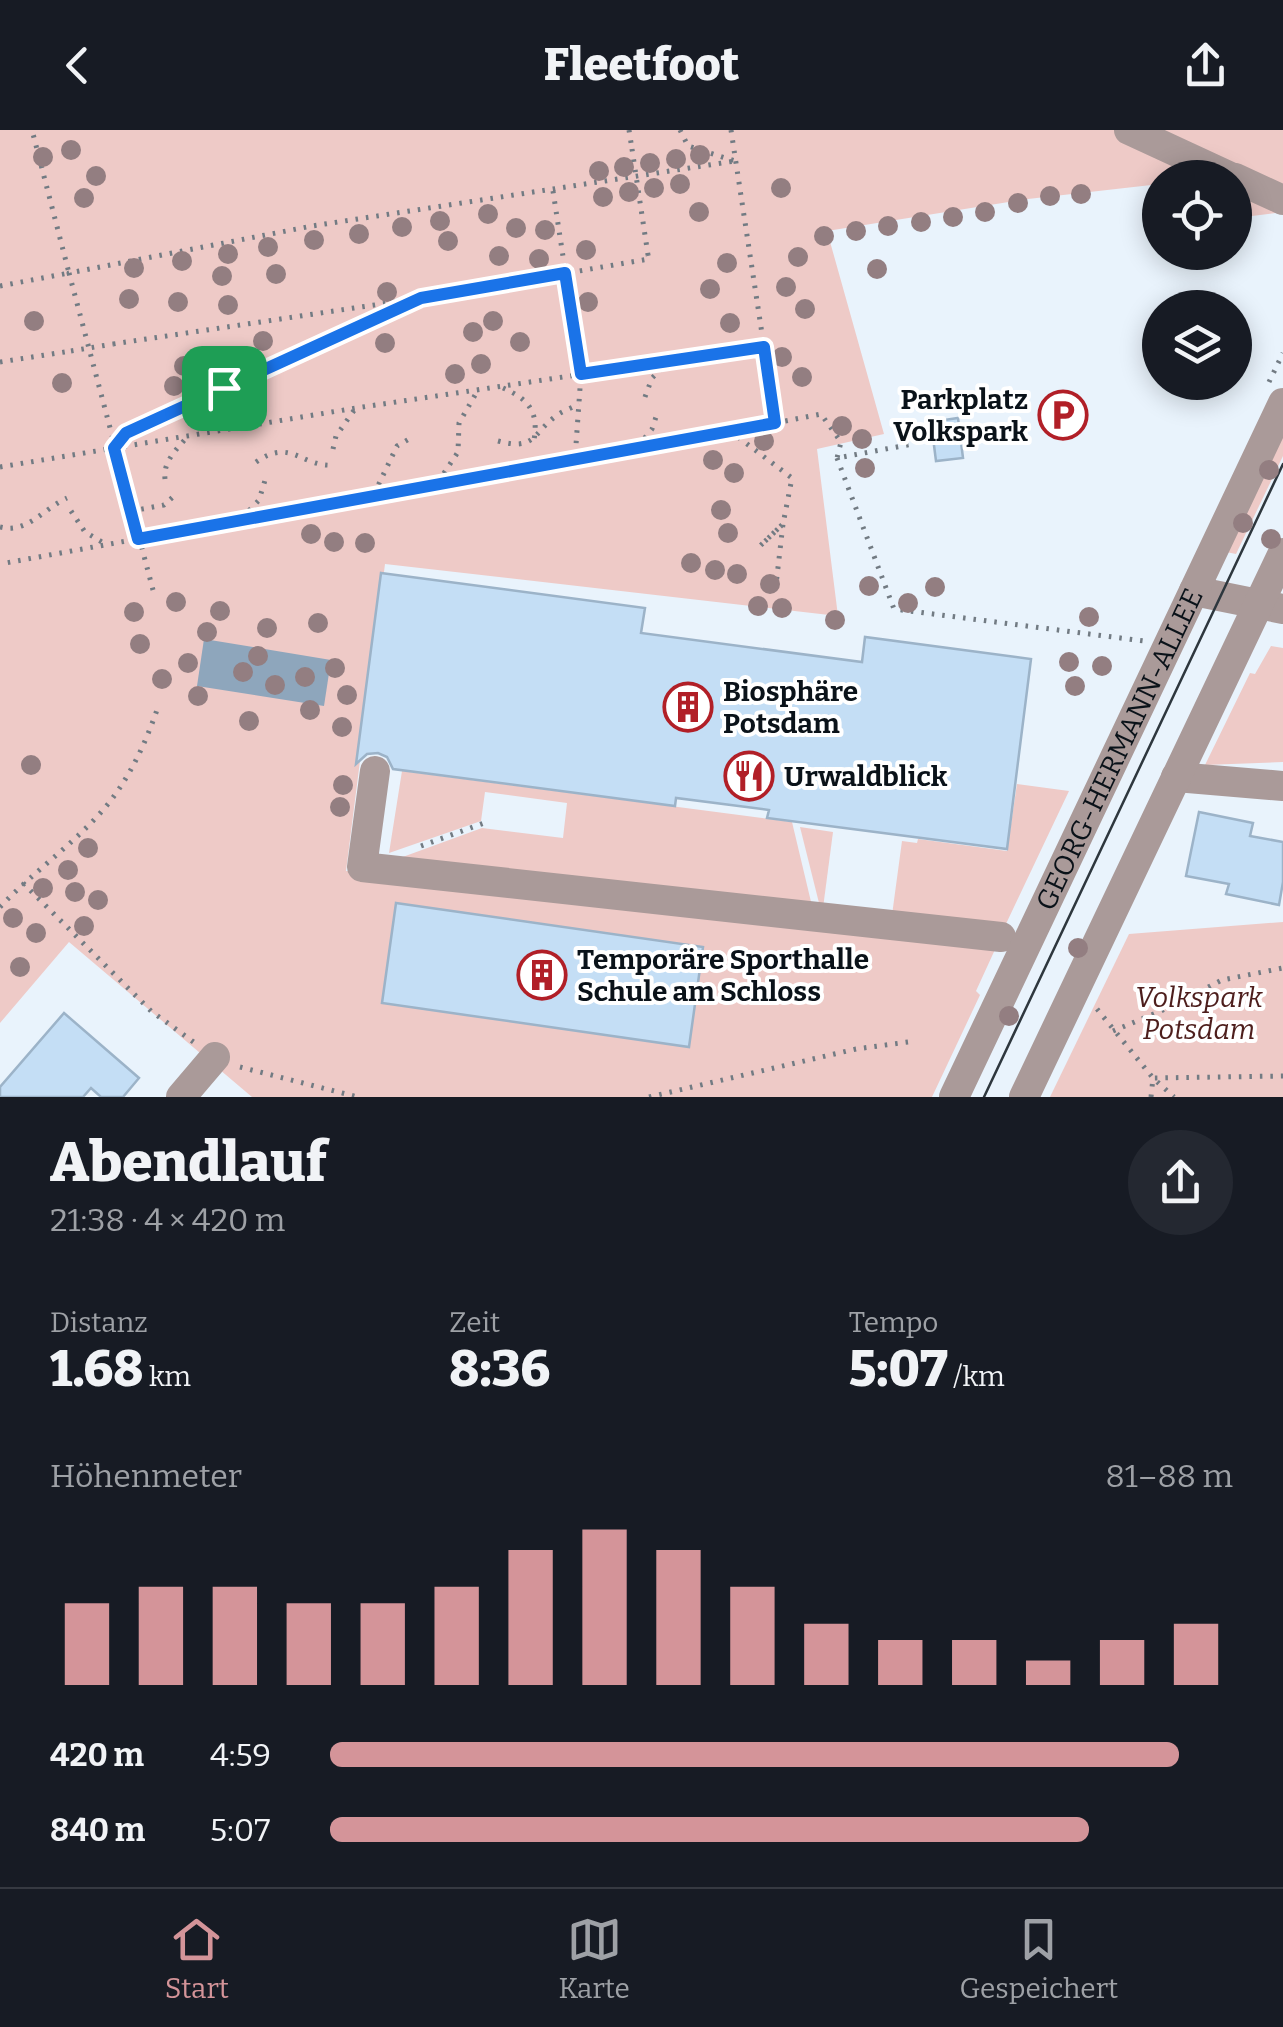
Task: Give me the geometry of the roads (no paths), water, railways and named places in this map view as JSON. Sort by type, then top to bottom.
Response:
[{"type":"street","points":[[1129,130],[1195,160]]},
{"type":"street","points":[[1252,186],[1283,200]]},
{"type":"street","name":"GEORG-HERMANN-ALLEE","points":[[954,1097],[1283,403]]},
{"type":"street","points":[[1024,1097],[1176,776],[1271,606],[1283,553]]},
{"type":"street","points":[[1194,591],[1271,606]]},
{"type":"street","points":[[375,771],[362,868],[1001,937]]},
{"type":"street","points":[[1176,776],[1283,786]]},
{"type":"street","points":[[195,1092],[215,1057]]},
{"type":"water","points":[[204,639],[331,660],[324,706],[197,686]]},
{"type":"tram line","points":[[984,1097],[1283,464]]},
{"type":"place","name":"Parkplatz Volkspark","points":[[1063,415]]},
{"type":"place","name":"Biosphäre Potsdam","points":[[688,707]]},
{"type":"place","name":"Urwaldblick","points":[[749,776]]},
{"type":"place","name":"Temporäre Sporthalle Schule am Schloss","points":[[542,975]]},
{"type":"park label","name":"Volkspark Potsdam","points":[[1199,1013]]}]
